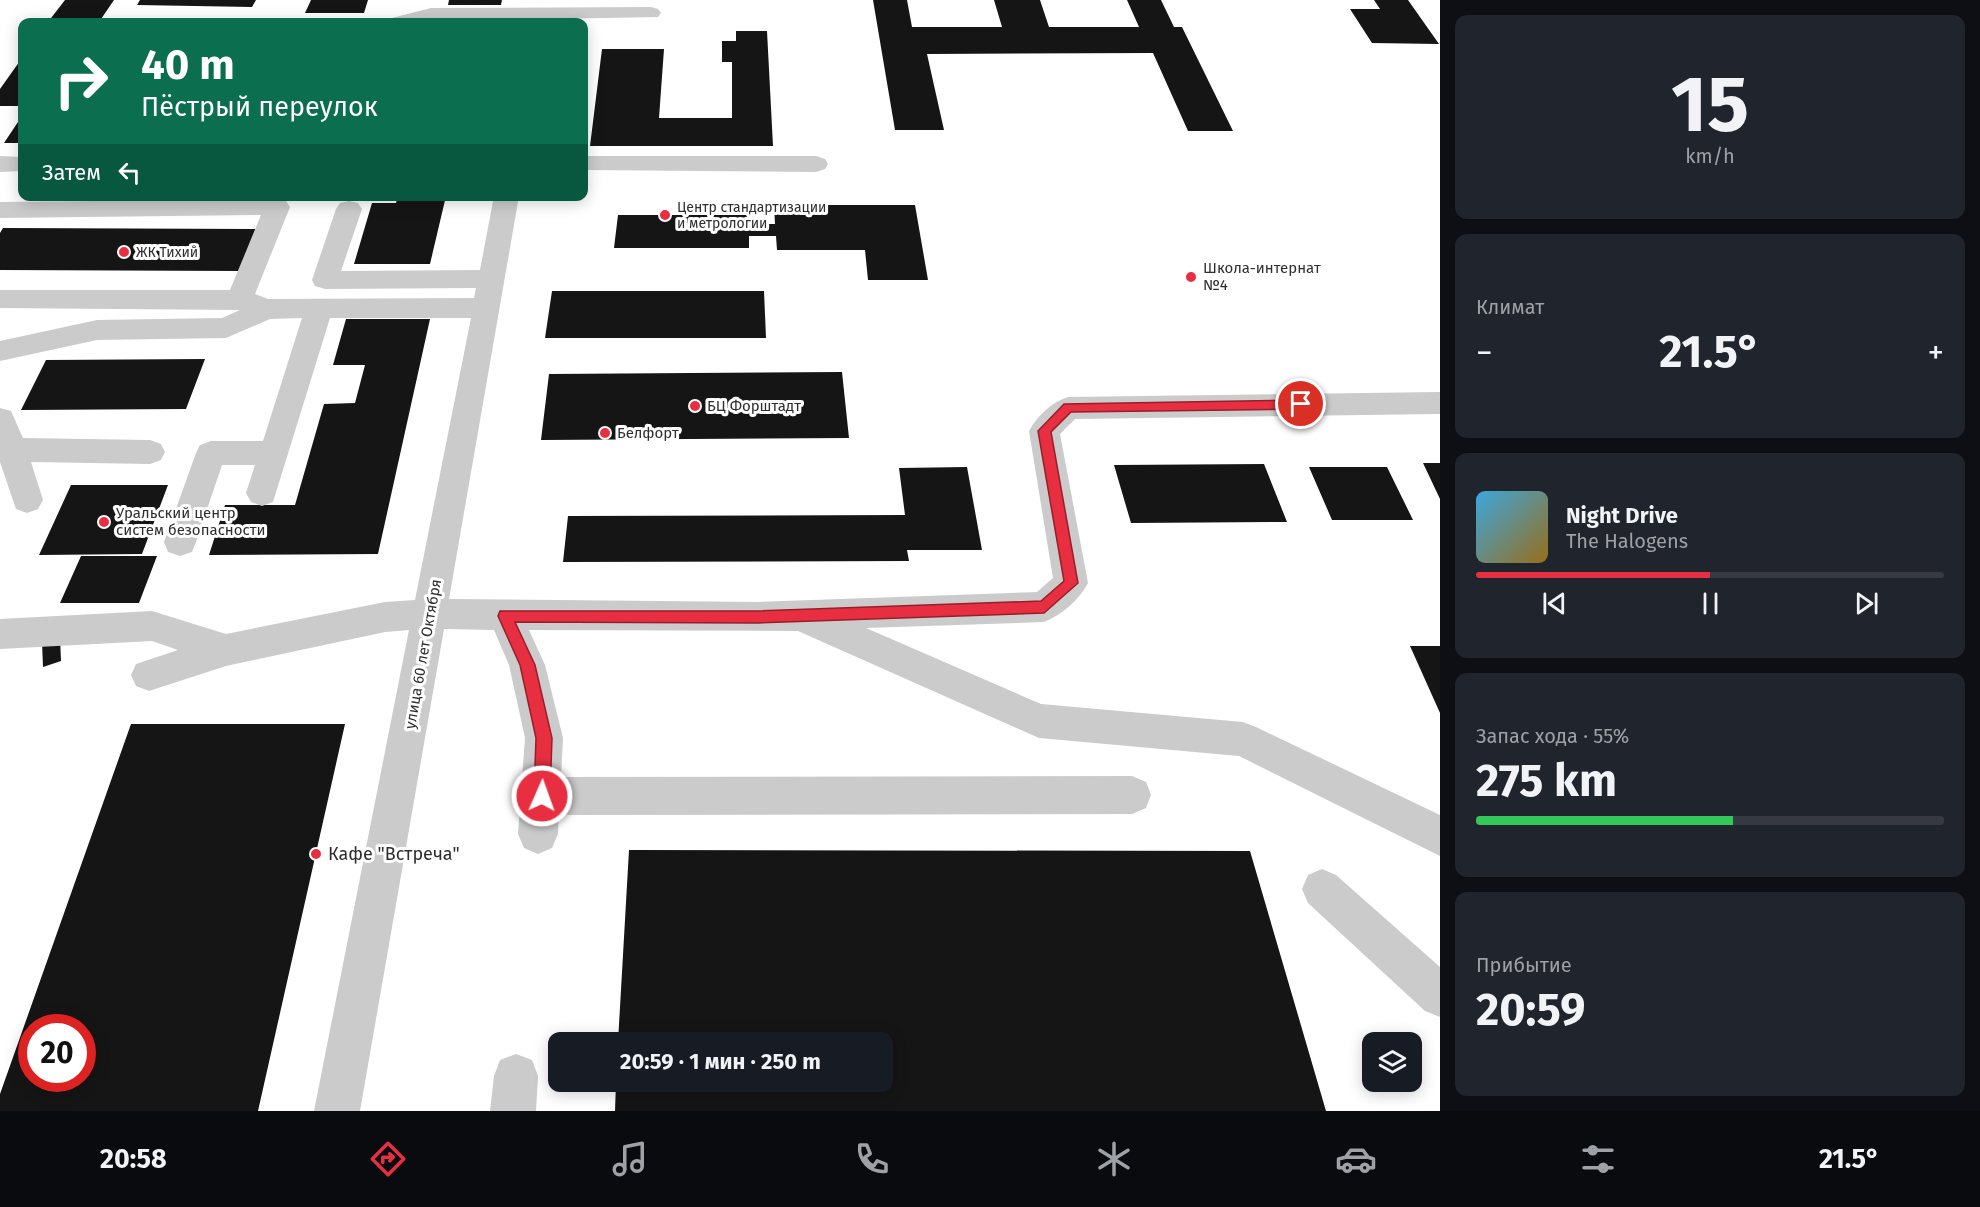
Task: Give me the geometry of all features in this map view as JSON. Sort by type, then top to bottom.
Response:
[{"type":"street","points":[[415,18],[431,14],[544,12],[651,14]]},
{"type":"street","points":[[0,164],[18,164]]},
{"type":"street","points":[[588,164],[816,164]]},
{"type":"street","name":"улица 60 лет Октября","points":[[337,1111],[506,201]]},
{"type":"street","points":[[0,210],[277,207],[240,299]]},
{"type":"street","points":[[349,209],[325,280],[491,279]]},
{"type":"street","points":[[0,299],[240,299],[266,309],[486,308]]},
{"type":"street","points":[[0,351],[97,330],[226,328],[266,309]]},
{"type":"street","points":[[262,493],[319,309]]},
{"type":"street","points":[[149,675],[226,650],[385,617],[431,614],[799,615],[1044,607],[1071,583],[1044,431],[1068,408],[1440,403]]},
{"type":"street","points":[[0,420],[27,500]]},
{"type":"street","points":[[12,450],[150,452]]},
{"type":"street","points":[[180,542],[197,453],[275,453]]},
{"type":"street","points":[[799,615],[1040,721],[1243,738],[1440,836]]},
{"type":"street","points":[[505,616],[527,665],[544,738],[538,834]]},
{"type":"street","points":[[0,634],[152,626],[226,650]]},
{"type":"street","points":[[542,796],[1132,795]]},
{"type":"street","points":[[1322,889],[1440,996]]},
{"type":"building","points":[[65,0],[114,0],[102,18],[51,18]]},
{"type":"building","points":[[140,0],[256,0],[252,7],[137,5]]},
{"type":"building","points":[[311,0],[368,0],[364,13],[305,13]]},
{"type":"building","points":[[449,0],[502,0],[501,5],[448,5]]},
{"type":"building","points":[[873,0],[907,0],[912,27],[1002,27],[994,0],[1040,0],[1049,27],[1139,27],[1127,0],[1161,0],[1174,27],[1182,27],[1233,131],[1188,131],[1153,53],[927,54],[944,130],[895,130]]},
{"type":"building","points":[[1374,0],[1408,0],[1439,44],[1372,43],[1350,9],[1380,9]]},
{"type":"building","points":[[736,31],[767,31],[773,146],[590,146],[602,49],[664,49],[659,118],[732,118],[732,62],[722,62],[722,41],[736,41]]},
{"type":"building","points":[[18,64],[18,106],[0,106],[0,89]]},
{"type":"building","points":[[18,122],[18,143],[4,143]]},
{"type":"building","points":[[397,201],[445,201],[430,264],[354,264],[372,203],[396,203]]},
{"type":"building","points":[[774,205],[915,205],[928,280],[868,280],[865,250],[777,250],[776,236],[749,236],[749,248],[614,248],[618,215],[749,215],[749,224],[775,224]]},
{"type":"building","name":"ЖК Тихий","points":[[3,228],[258,229],[241,271],[0,270],[0,233]]},
{"type":"building","points":[[552,291],[764,291],[766,338],[545,338]]},
{"type":"building","points":[[346,319],[430,319],[378,554],[209,555],[225,505],[295,505],[324,404],[355,403],[365,365],[333,365]]},
{"type":"building","points":[[205,359],[186,409],[21,410],[46,360]]},
{"type":"building","name":"БЦ Форштадт","points":[[842,372],[849,438],[541,440],[549,374]]},
{"type":"building","points":[[1423,463],[1440,463],[1440,499]]},
{"type":"building","points":[[1264,464],[1287,522],[1131,523],[1114,465]]},
{"type":"building","points":[[967,467],[982,550],[907,550],[909,561],[563,562],[568,516],[905,515],[899,468]]},
{"type":"building","points":[[1309,467],[1387,467],[1413,520],[1332,520]]},
{"type":"building","points":[[71,485],[168,485],[142,554],[39,555]]},
{"type":"building","points":[[81,556],[157,556],[139,603],[60,603]]},
{"type":"building","points":[[60,637],[61,661],[43,667],[42,642]]},
{"type":"building","points":[[1410,646],[1440,646],[1440,713]]},
{"type":"building","points":[[131,724],[345,724],[258,1111],[0,1111],[0,1094],[18,1043],[18,1092],[96,1092],[96,1014],[28,1014]]},
{"type":"building","points":[[629,850],[1250,851],[1326,1111],[615,1111],[616,1092],[893,1092],[893,1032],[619,1032]]},
{"type":"place","name":"Центр стандартизации и метрологии","points":[[665,215]]},
{"type":"place","name":"ЖК Тихий","points":[[124,252]]},
{"type":"place","name":"Школа-интернат №4","points":[[1191,277]]},
{"type":"place","name":"БЦ Форштадт","points":[[695,406]]},
{"type":"place","name":"Белфорт","points":[[605,433]]},
{"type":"place","name":"Уральский центр систем безопасности","points":[[104,522]]},
{"type":"place","name":"Кафе \"Встреча\"","points":[[316,854]]},
{"type":"route","points":[[542,796],[544,738],[527,665],[505,616],[758,617],[1044,607],[1071,583],[1044,431],[1068,408],[1301,404]]}]
